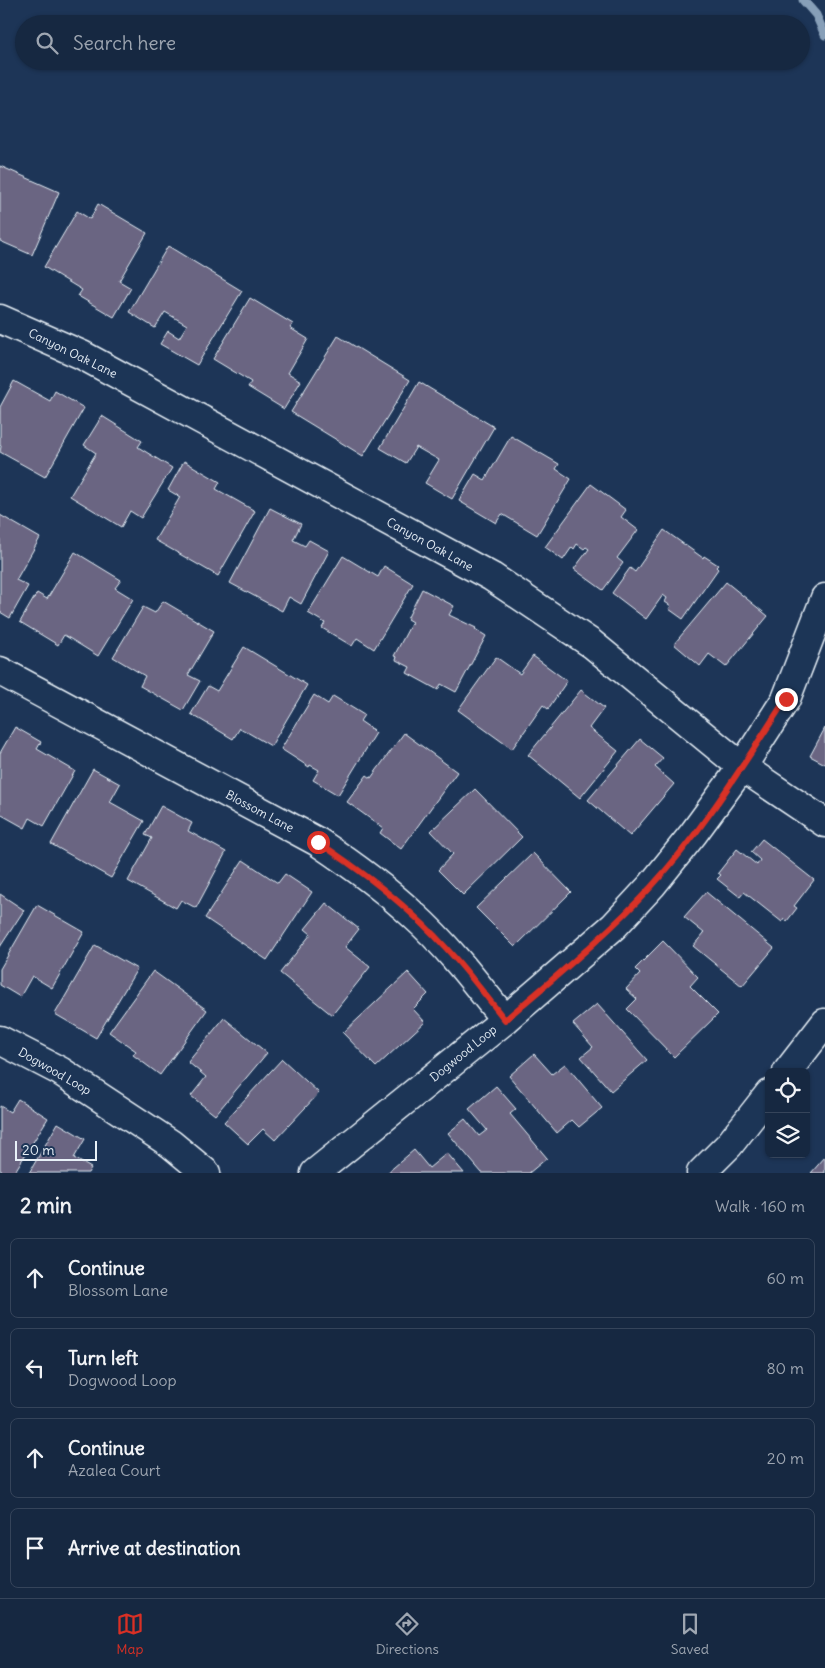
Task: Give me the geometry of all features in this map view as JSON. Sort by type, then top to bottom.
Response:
[{"type":"street","name":"Canyon Oak Lane","points":[[0,319],[82,355],[492,577],[592,644],[742,767],[825,823]]},
{"type":"street","name":"Dogwood Loop","points":[[314,1173],[505,1020],[614,926],[652,885],[694,834],[742,767],[786,699],[825,598]]},
{"type":"street","name":"Blossom Lane","points":[[0,671],[318,842],[366,875],[413,914],[459,962],[505,1020]]},
{"type":"street","points":[[790,1068],[825,1023]]},
{"type":"street","name":"Dogwood Loop","points":[[0,1040],[60,1071],[171,1144],[206,1173]]},
{"type":"street","points":[[701,1173],[729,1145],[765,1099]]},
{"type":"building","points":[[0,166],[59,192],[32,255],[0,241]]},
{"type":"building","points":[[98,204],[147,233],[119,281],[131,288],[114,317],[78,296],[82,290],[44,267],[77,211],[90,219]]},
{"type":"building","points":[[168,246],[242,291],[197,365],[160,344],[168,331],[179,338],[187,325],[165,312],[155,328],[129,312]]},
{"type":"building","points":[[250,298],[293,324],[290,328],[308,339],[288,373],[301,381],[284,409],[248,387],[251,382],[213,359]]},
{"type":"building","points":[[338,336],[410,380],[363,456],[291,412]]},
{"type":"building","points":[[14,381],[50,401],[55,391],[84,408],[45,477],[0,452],[0,407]]},
{"type":"building","points":[[419,382],[494,427],[452,499],[425,483],[439,460],[416,447],[406,463],[380,448]]},
{"type":"building","points":[[102,416],[142,441],[138,447],[172,468],[141,518],[130,511],[121,527],[70,496],[96,453],[84,445]]},
{"type":"building","points":[[511,436],[559,464],[556,469],[571,479],[537,535],[502,514],[496,523],[459,501],[475,474],[485,480]]},
{"type":"building","points":[[184,461],[220,482],[216,489],[255,511],[218,576],[155,540],[180,497],[168,490]]},
{"type":"building","points":[[591,484],[626,510],[621,517],[638,530],[617,558],[623,563],[603,590],[574,569],[589,549],[586,547],[584,549],[577,544],[574,549],[572,547],[563,560],[545,547]]},
{"type":"building","points":[[270,508],[301,524],[293,540],[305,546],[309,540],[329,551],[301,604],[289,597],[282,611],[230,583]]},
{"type":"building","points":[[0,515],[40,538],[16,580],[28,586],[10,618],[0,612]]},
{"type":"building","points":[[664,530],[703,558],[704,556],[718,565],[716,567],[718,569],[683,619],[669,609],[671,606],[665,602],[667,598],[663,595],[646,619],[612,593],[630,568],[635,572]]},
{"type":"building","points":[[75,552],[121,580],[115,588],[133,599],[98,656],[64,635],[58,645],[20,622],[37,593],[47,599]]},
{"type":"building","points":[[343,556],[378,577],[384,566],[413,584],[374,649],[357,638],[352,646],[322,628],[325,623],[308,613]]},
{"type":"building","points":[[726,582],[768,616],[726,667],[709,654],[700,666],[674,644]]},
{"type":"building","points":[[422,589],[454,606],[449,615],[476,628],[486,636],[456,692],[441,684],[438,690],[407,673],[410,667],[396,660],[397,657],[394,656],[412,622],[407,619]]},
{"type":"building","points":[[163,601],[214,631],[188,675],[200,681],[183,710],[140,686],[145,676],[113,657],[143,607],[155,613]]},
{"type":"building","points":[[244,647],[307,685],[271,746],[240,728],[233,739],[191,714],[208,686],[217,691]]},
{"type":"building","points":[[533,656],[567,681],[548,709],[543,705],[512,749],[458,710],[496,657],[520,674]]},
{"type":"building","points":[[581,690],[604,708],[589,728],[618,751],[580,798],[528,755]]},
{"type":"building","points":[[314,695],[328,704],[333,696],[364,715],[360,721],[376,733],[338,795],[313,780],[319,770],[310,765],[309,767],[281,749]]},
{"type":"building","points":[[15,727],[41,742],[37,749],[75,771],[44,826],[30,818],[25,828],[0,814],[0,753]]},
{"type":"building","points":[[825,728],[825,764],[810,756]]},
{"type":"building","points":[[404,733],[457,772],[401,849],[380,833],[383,828],[347,802],[367,775],[371,778]]},
{"type":"building","points":[[640,739],[663,758],[655,767],[674,784],[630,836],[588,800]]},
{"type":"building","points":[[93,769],[120,784],[110,802],[144,821],[111,878],[51,844]]},
{"type":"building","points":[[475,789],[522,837],[463,895],[438,870],[453,854],[431,831]]},
{"type":"building","points":[[161,806],[192,823],[188,831],[226,852],[196,908],[181,900],[176,908],[128,881],[152,838],[145,835]]},
{"type":"building","points":[[762,839],[814,880],[794,906],[797,908],[787,921],[784,919],[782,922],[744,892],[740,897],[717,879],[721,875],[718,873],[737,849],[757,865],[760,860],[751,852]]},
{"type":"building","points":[[533,853],[571,892],[515,947],[476,908]]},
{"type":"building","points":[[243,860],[278,883],[285,874],[312,892],[267,960],[205,918]]},
{"type":"building","points":[[706,892],[774,948],[742,986],[693,946],[704,933],[684,917]]},
{"type":"building","points":[[0,894],[24,910],[0,947]]},
{"type":"building","points":[[326,903],[359,929],[345,947],[370,967],[332,1015],[280,973],[311,934],[305,929]]},
{"type":"building","points":[[37,905],[84,932],[52,988],[32,976],[20,997],[0,985],[0,969]]},
{"type":"building","points":[[663,941],[698,977],[690,986],[718,1014],[674,1057],[627,1009],[637,999],[626,989],[640,974],[635,969]]},
{"type":"building","points":[[95,945],[137,969],[96,1038],[55,1014]]},
{"type":"building","points":[[153,971],[207,1010],[160,1075],[133,1055],[136,1051],[109,1032]]},
{"type":"building","points":[[408,972],[428,994],[413,1009],[425,1022],[376,1067],[343,1033]]},
{"type":"building","points":[[597,1004],[647,1060],[611,1091],[581,1057],[593,1047],[573,1024]]},
{"type":"building","points":[[224,1018],[267,1053],[215,1115],[191,1096],[206,1077],[188,1062]]},
{"type":"building","points":[[534,1054],[552,1074],[565,1064],[602,1108],[579,1127],[572,1120],[557,1133],[509,1076]]},
{"type":"building","points":[[282,1059],[319,1093],[275,1140],[263,1129],[248,1144],[224,1122]]},
{"type":"building","points":[[496,1086],[516,1109],[510,1114],[547,1158],[529,1173],[482,1173],[448,1133],[465,1119],[479,1136],[487,1130],[469,1109]]},
{"type":"building","points":[[18,1099],[48,1118],[14,1173],[5,1173],[0,1170],[0,1106],[10,1112]]},
{"type":"building","points":[[58,1123],[85,1139],[74,1158],[91,1168],[88,1173],[29,1173]]},
{"type":"building","points":[[414,1150],[429,1168],[447,1153],[464,1173],[387,1173]]},
{"type":"building","points":[[825,1157],[825,1173],[811,1173]]},
{"type":"waterway","points":[[803,0],[816,15],[825,35]]},
{"type":"route","points":[[318,842],[366,875],[413,914],[459,962],[505,1020],[614,926],[652,885],[694,834],[742,767],[786,699]]}]
